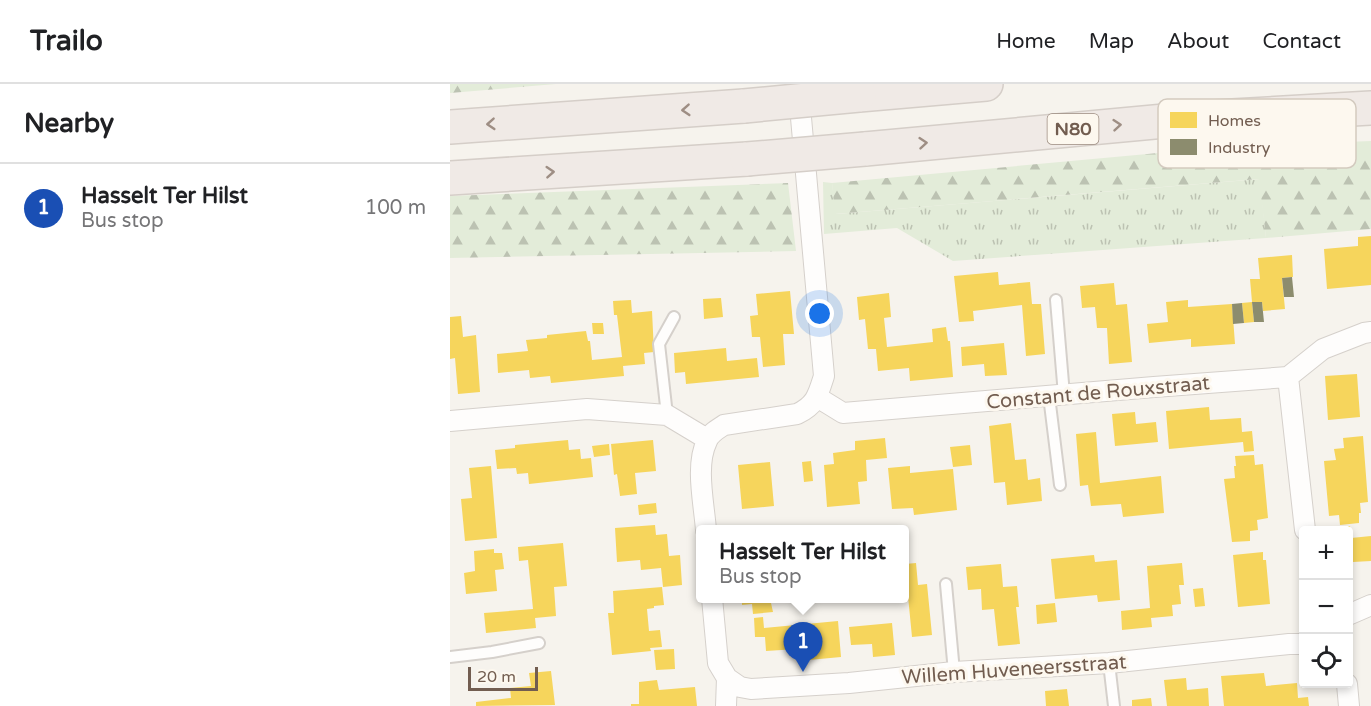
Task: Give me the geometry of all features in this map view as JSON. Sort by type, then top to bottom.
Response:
[{"type":"highway","points":[[450,127],[744,106],[986,84]]},
{"type":"highway","name":"N80","points":[[1356,109],[1371,108]]},
{"type":"highway","name":"N80","points":[[450,178],[747,159],[1158,122]]},
{"type":"street","points":[[706,525],[701,471],[707,439],[715,430],[724,425],[796,414],[807,409],[817,398],[824,376],[798,84]]},
{"type":"street","points":[[1304,526],[1288,377],[1323,349],[1371,332]]},
{"type":"street","name":"Constant de Rouxstraat","points":[[817,398],[843,413],[1288,377]]},
{"type":"street","points":[[450,421],[587,409],[667,415],[707,439]]},
{"type":"street","points":[[712,603],[718,663],[728,678],[726,706]]},
{"type":"street","points":[[1353,613],[1371,605]]},
{"type":"street","name":"Willem Huveneersstraat","points":[[728,678],[740,687],[751,689],[849,683],[954,672],[1109,663],[1299,644]]},
{"type":"street","points":[[1347,688],[1349,706]]},
{"type":"lane","points":[[1056,300],[1060,485]]},
{"type":"lane","points":[[667,415],[659,344],[674,317]]},
{"type":"lane","points":[[946,584],[954,672]]},
{"type":"lane","points":[[450,657],[539,643]]},
{"type":"lane","points":[[1109,663],[1114,706]]},
{"type":"green space","points":[[450,84],[556,84],[450,93]]},
{"type":"green space","points":[[1371,141],[1371,229],[1266,238],[1259,179],[835,214],[832,183],[1158,153],[1158,168],[1356,168],[1356,142]]},
{"type":"green space","points":[[1260,179],[1266,238],[953,261],[897,228],[824,234],[823,182],[832,183],[836,214]]},
{"type":"green space","points":[[788,183],[796,251],[450,258],[450,196]]},
{"type":"building: Homes","points":[[1371,236],[1371,285],[1327,289],[1324,249],[1358,246],[1358,237]]},
{"type":"building: Homes","points":[[1292,255],[1293,277],[1282,278],[1285,309],[1263,311],[1262,302],[1252,302],[1250,279],[1260,279],[1258,258]]},
{"type":"building: Homes","points":[[998,272],[999,285],[1030,282],[1032,304],[1041,304],[1045,354],[1026,356],[1022,305],[973,311],[974,321],[959,322],[954,276]]},
{"type":"building: Homes","points":[[1114,283],[1116,305],[1127,304],[1132,362],[1109,364],[1107,328],[1097,328],[1095,307],[1082,308],[1080,286]]},
{"type":"building: Homes","points":[[790,291],[794,334],[783,334],[785,365],[763,367],[760,337],[752,337],[750,316],[758,315],[756,294]]},
{"type":"building: Homes","points":[[889,293],[891,317],[884,318],[887,347],[933,342],[932,329],[946,327],[948,341],[950,341],[953,377],[910,381],[909,368],[878,371],[876,349],[868,349],[865,319],[859,320],[857,297]]},
{"type":"building: Homes","points":[[721,298],[723,317],[704,319],[703,299]]},
{"type":"building: Homes","points":[[631,300],[632,313],[652,311],[654,352],[644,353],[645,364],[623,366],[624,376],[551,383],[550,376],[530,378],[529,370],[498,373],[497,354],[528,351],[526,340],[547,338],[547,335],[586,331],[588,341],[590,341],[592,360],[622,357],[613,301]]},
{"type":"building: Homes","points":[[1188,300],[1188,307],[1232,304],[1235,344],[1191,347],[1191,339],[1149,343],[1147,324],[1168,322],[1166,302]]},
{"type":"building: Homes","points":[[1252,302],[1254,322],[1244,323],[1242,303]]},
{"type":"building: Homes","points":[[461,316],[463,337],[476,335],[480,392],[458,394],[455,358],[450,359],[450,317]]},
{"type":"building: Homes","points":[[592,323],[603,323],[604,334],[593,334]]},
{"type":"building: Homes","points":[[1004,343],[1007,375],[985,376],[984,364],[962,366],[961,347]]},
{"type":"building: Homes","points":[[726,348],[727,361],[757,358],[759,377],[686,384],[685,372],[675,373],[674,353]]},
{"type":"building: Homes","points":[[1357,374],[1360,417],[1328,420],[1325,376]]},
{"type":"building: Homes","points":[[1209,407],[1210,420],[1241,418],[1242,432],[1252,431],[1254,451],[1244,452],[1243,442],[1169,449],[1166,411]]},
{"type":"building: Homes","points":[[1135,412],[1136,424],[1156,422],[1158,442],[1115,446],[1112,414]]},
{"type":"building: Homes","points":[[1011,423],[1015,460],[1026,459],[1028,480],[1040,478],[1042,501],[1007,505],[1005,482],[994,483],[989,426]]},
{"type":"building: Homes","points":[[1096,432],[1100,483],[1161,476],[1164,513],[1123,517],[1121,504],[1091,506],[1088,485],[1080,486],[1076,434]]},
{"type":"building: Homes","points":[[1363,436],[1368,502],[1360,503],[1359,523],[1340,525],[1339,515],[1329,516],[1324,461],[1336,460],[1334,449],[1344,448],[1343,438]]},
{"type":"building: Homes","points":[[885,438],[887,458],[866,460],[867,481],[858,482],[860,504],[827,507],[824,465],[834,464],[833,453],[855,450],[855,441]]},
{"type":"building: Homes","points":[[568,440],[569,450],[580,449],[581,459],[591,458],[593,477],[529,484],[528,473],[517,474],[516,468],[497,469],[495,450],[515,448],[515,445]]},
{"type":"building: Homes","points":[[653,440],[656,471],[635,473],[637,494],[620,496],[617,474],[614,475],[611,444]]},
{"type":"building: Homes","points":[[609,444],[610,455],[594,457],[592,446]]},
{"type":"building: Homes","points":[[970,445],[972,465],[953,467],[950,447]]},
{"type":"building: Homes","points":[[1254,455],[1255,465],[1263,464],[1268,518],[1257,520],[1258,530],[1250,531],[1250,541],[1232,542],[1224,479],[1235,478],[1235,456]]},
{"type":"building: Homes","points":[[811,461],[813,481],[804,482],[802,462]]},
{"type":"building: Homes","points":[[770,462],[774,506],[742,509],[738,465]]},
{"type":"building: Homes","points":[[491,466],[497,538],[465,541],[461,499],[472,498],[469,468]]},
{"type":"building: Homes","points":[[910,466],[910,473],[953,469],[957,510],[914,515],[913,508],[892,509],[888,468]]},
{"type":"building: Homes","points":[[656,503],[657,513],[639,515],[638,505]]},
{"type":"building: Homes","points":[[655,525],[656,535],[667,534],[669,556],[680,555],[682,585],[663,587],[661,568],[641,570],[640,560],[617,562],[615,528]]},
{"type":"building: Homes","points":[[1371,536],[1371,561],[1353,562],[1353,538]]},
{"type":"building: Homes","points":[[563,543],[567,586],[554,587],[556,616],[535,618],[536,628],[486,633],[484,613],[533,609],[528,560],[519,561],[518,547]]},
{"type":"building: Homes","points":[[494,549],[494,553],[502,553],[504,569],[495,570],[497,591],[466,594],[464,573],[475,571],[474,551]]},
{"type":"building: Homes","points":[[1263,552],[1263,560],[1266,560],[1270,604],[1238,607],[1233,555]]},
{"type":"building: Homes","points":[[1094,555],[1095,562],[1117,560],[1120,600],[1098,602],[1097,595],[1055,599],[1051,559]]},
{"type":"building: Homes","points":[[916,563],[918,585],[927,584],[932,635],[912,637],[909,603],[909,564]]},
{"type":"building: Homes","points":[[1182,563],[1184,585],[1179,585],[1181,604],[1172,605],[1173,616],[1151,618],[1152,627],[1122,630],[1121,611],[1150,608],[1147,566]]},
{"type":"building: Homes","points":[[1001,564],[1003,587],[1017,586],[1019,607],[1016,607],[1020,644],[998,646],[994,609],[982,610],[981,589],[968,590],[966,567]]},
{"type":"building: Homes","points":[[662,587],[664,605],[647,609],[649,631],[660,630],[662,647],[650,648],[651,651],[612,655],[608,613],[614,613],[613,591]]},
{"type":"building: Homes","points":[[1203,588],[1205,606],[1195,607],[1193,589]]},
{"type":"building: Homes","points":[[742,603],[771,603],[773,612],[753,614],[752,604],[742,605]]},
{"type":"building: Homes","points":[[1055,603],[1057,622],[1037,624],[1036,605]]},
{"type":"building: Homes","points":[[763,617],[764,628],[838,621],[841,657],[798,661],[797,649],[766,651],[765,637],[755,637],[754,618]]},
{"type":"building: Homes","points":[[892,623],[895,655],[873,657],[872,644],[851,645],[849,627]]},
{"type":"building: Homes","points":[[674,649],[675,669],[656,670],[654,650]]},
{"type":"building: Homes","points":[[551,671],[555,705],[476,706],[476,702],[511,698],[510,688],[531,686],[529,673]]},
{"type":"building: Homes","points":[[1264,673],[1266,686],[1297,683],[1298,698],[1308,697],[1309,706],[1224,706],[1221,676]]},
{"type":"building: Homes","points":[[1186,678],[1187,690],[1208,688],[1209,706],[1167,706],[1164,680]]},
{"type":"building: Homes","points":[[657,680],[659,690],[695,687],[697,706],[631,706],[631,704],[639,704],[639,682]]},
{"type":"building: Homes","points":[[1067,689],[1069,706],[1046,706],[1045,691]]},
{"type":"building: Homes","points":[[1151,698],[1152,706],[1132,706],[1132,700]]},
{"type":"building: Industry","points":[[1292,277],[1294,297],[1284,297],[1282,278]]},
{"type":"building: Industry","points":[[1252,302],[1262,302],[1264,322],[1254,322]]},
{"type":"building: Industry","points":[[1242,303],[1244,323],[1233,324],[1232,304]]},
{"type":"place","name":"Hasselt Ter Hilst","points":[[803,672]]}]
